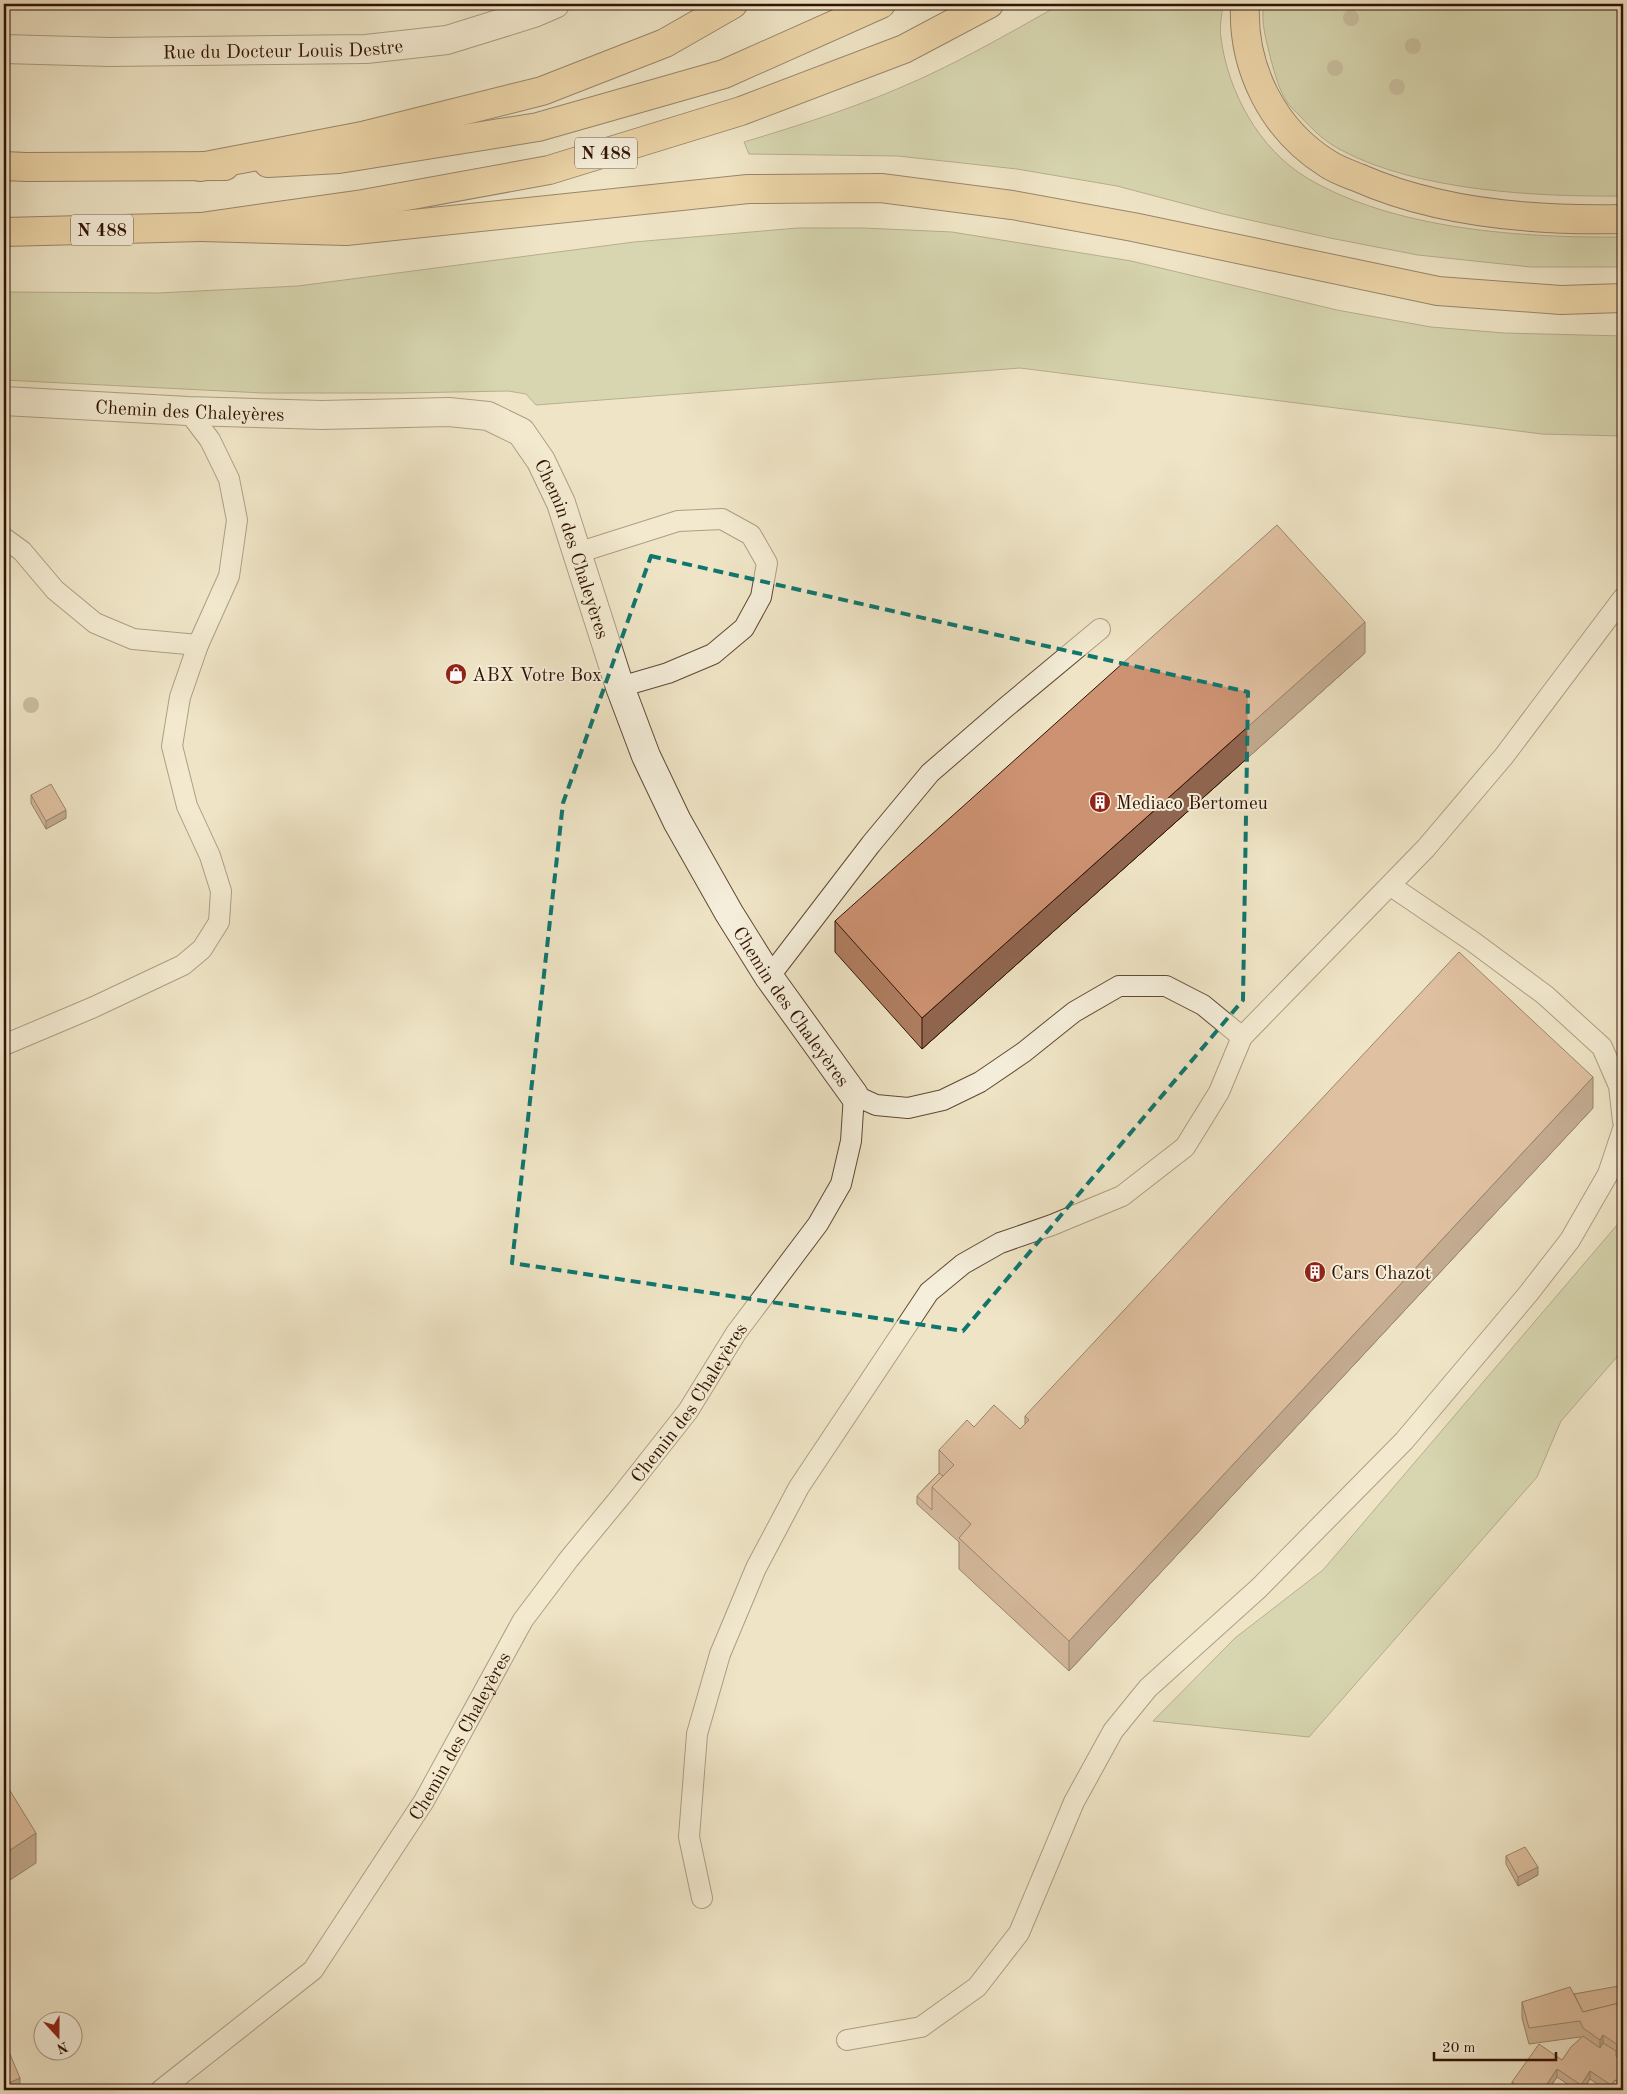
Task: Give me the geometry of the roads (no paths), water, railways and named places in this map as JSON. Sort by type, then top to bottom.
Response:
[{"type":"highway","points":[[200,167],[362,136],[542,91],[665,43],[733,4]]},
{"type":"highway","name":"N 488","points":[[4,166],[200,167],[339,159],[538,127],[724,74],[881,4]]},
{"type":"highway","name":"N 488","points":[[4,232],[201,227],[363,204],[549,170],[741,112],[904,49],[989,4]]},
{"type":"highway","points":[[1245,4],[1247,47],[1257,82],[1276,116],[1301,145],[1329,165],[1406,196],[1447,206],[1573,220],[1623,219]]},
{"type":"highway","points":[[201,227],[346,231],[600,206],[748,189],[881,188],[1012,205],[1133,226],[1438,291],[1561,300],[1623,298]]},
{"type":"street","name":"Rue du Docteur Louis Destre","points":[[4,50],[110,52],[366,49],[447,40],[534,13],[555,4]]},
{"type":"street","name":"Chemin des Chaleyères","points":[[4,400],[188,412],[322,415],[449,412],[488,416],[521,432],[541,461],[561,503],[620,688],[646,756],[678,821],[729,913],[769,977],[854,1095]]},
{"type":"lane","points":[[4,1045],[94,1007],[183,965],[202,949],[219,922],[221,891],[210,856],[187,806],[172,746],[180,697],[198,645],[229,576],[237,520],[229,479],[210,440],[188,412]]},
{"type":"lane","points":[[577,553],[678,521],[722,519],[751,535],[767,563],[761,597],[744,628],[713,654],[620,688]]},
{"type":"lane","points":[[4,538],[22,552],[55,590],[95,622],[133,639],[198,645]]},
{"type":"lane","points":[[702,1898],[689,1838],[697,1734],[720,1654],[756,1568],[800,1487],[929,1292],[963,1264],[1000,1243],[1052,1225],[1122,1196],[1185,1147],[1219,1092],[1242,1037],[1426,848],[1504,756],[1623,598]]},
{"type":"lane","points":[[769,977],[871,844],[930,773],[1004,708],[1100,629]]},
{"type":"lane","points":[[1391,886],[1472,941],[1545,995],[1602,1048],[1619,1086],[1623,1121]]},
{"type":"lane","points":[[854,1095],[876,1105],[908,1108],[943,1100],[980,1082],[1024,1052],[1074,1012],[1119,986],[1166,986],[1203,1005],[1242,1037]]},
{"type":"lane","name":"Chemin des Chaleyères","points":[[161,2090],[313,1970],[424,1801],[523,1620],[569,1559],[688,1411],[736,1333],[818,1224],[841,1184],[851,1142],[854,1095]]},
{"type":"lane","points":[[847,2040],[921,2027],[977,1987],[1019,1933],[1074,1802],[1113,1731],[1148,1688],[1259,1588],[1404,1442],[1570,1240],[1608,1174],[1623,1129]]},
{"type":"place","name":"ABX Votre Box","points":[[456,674]]},
{"type":"place","name":"Mediaco Bertomeu","points":[[1100,802]]},
{"type":"place","name":"Cars Chazot","points":[[1315,1272]]}]
